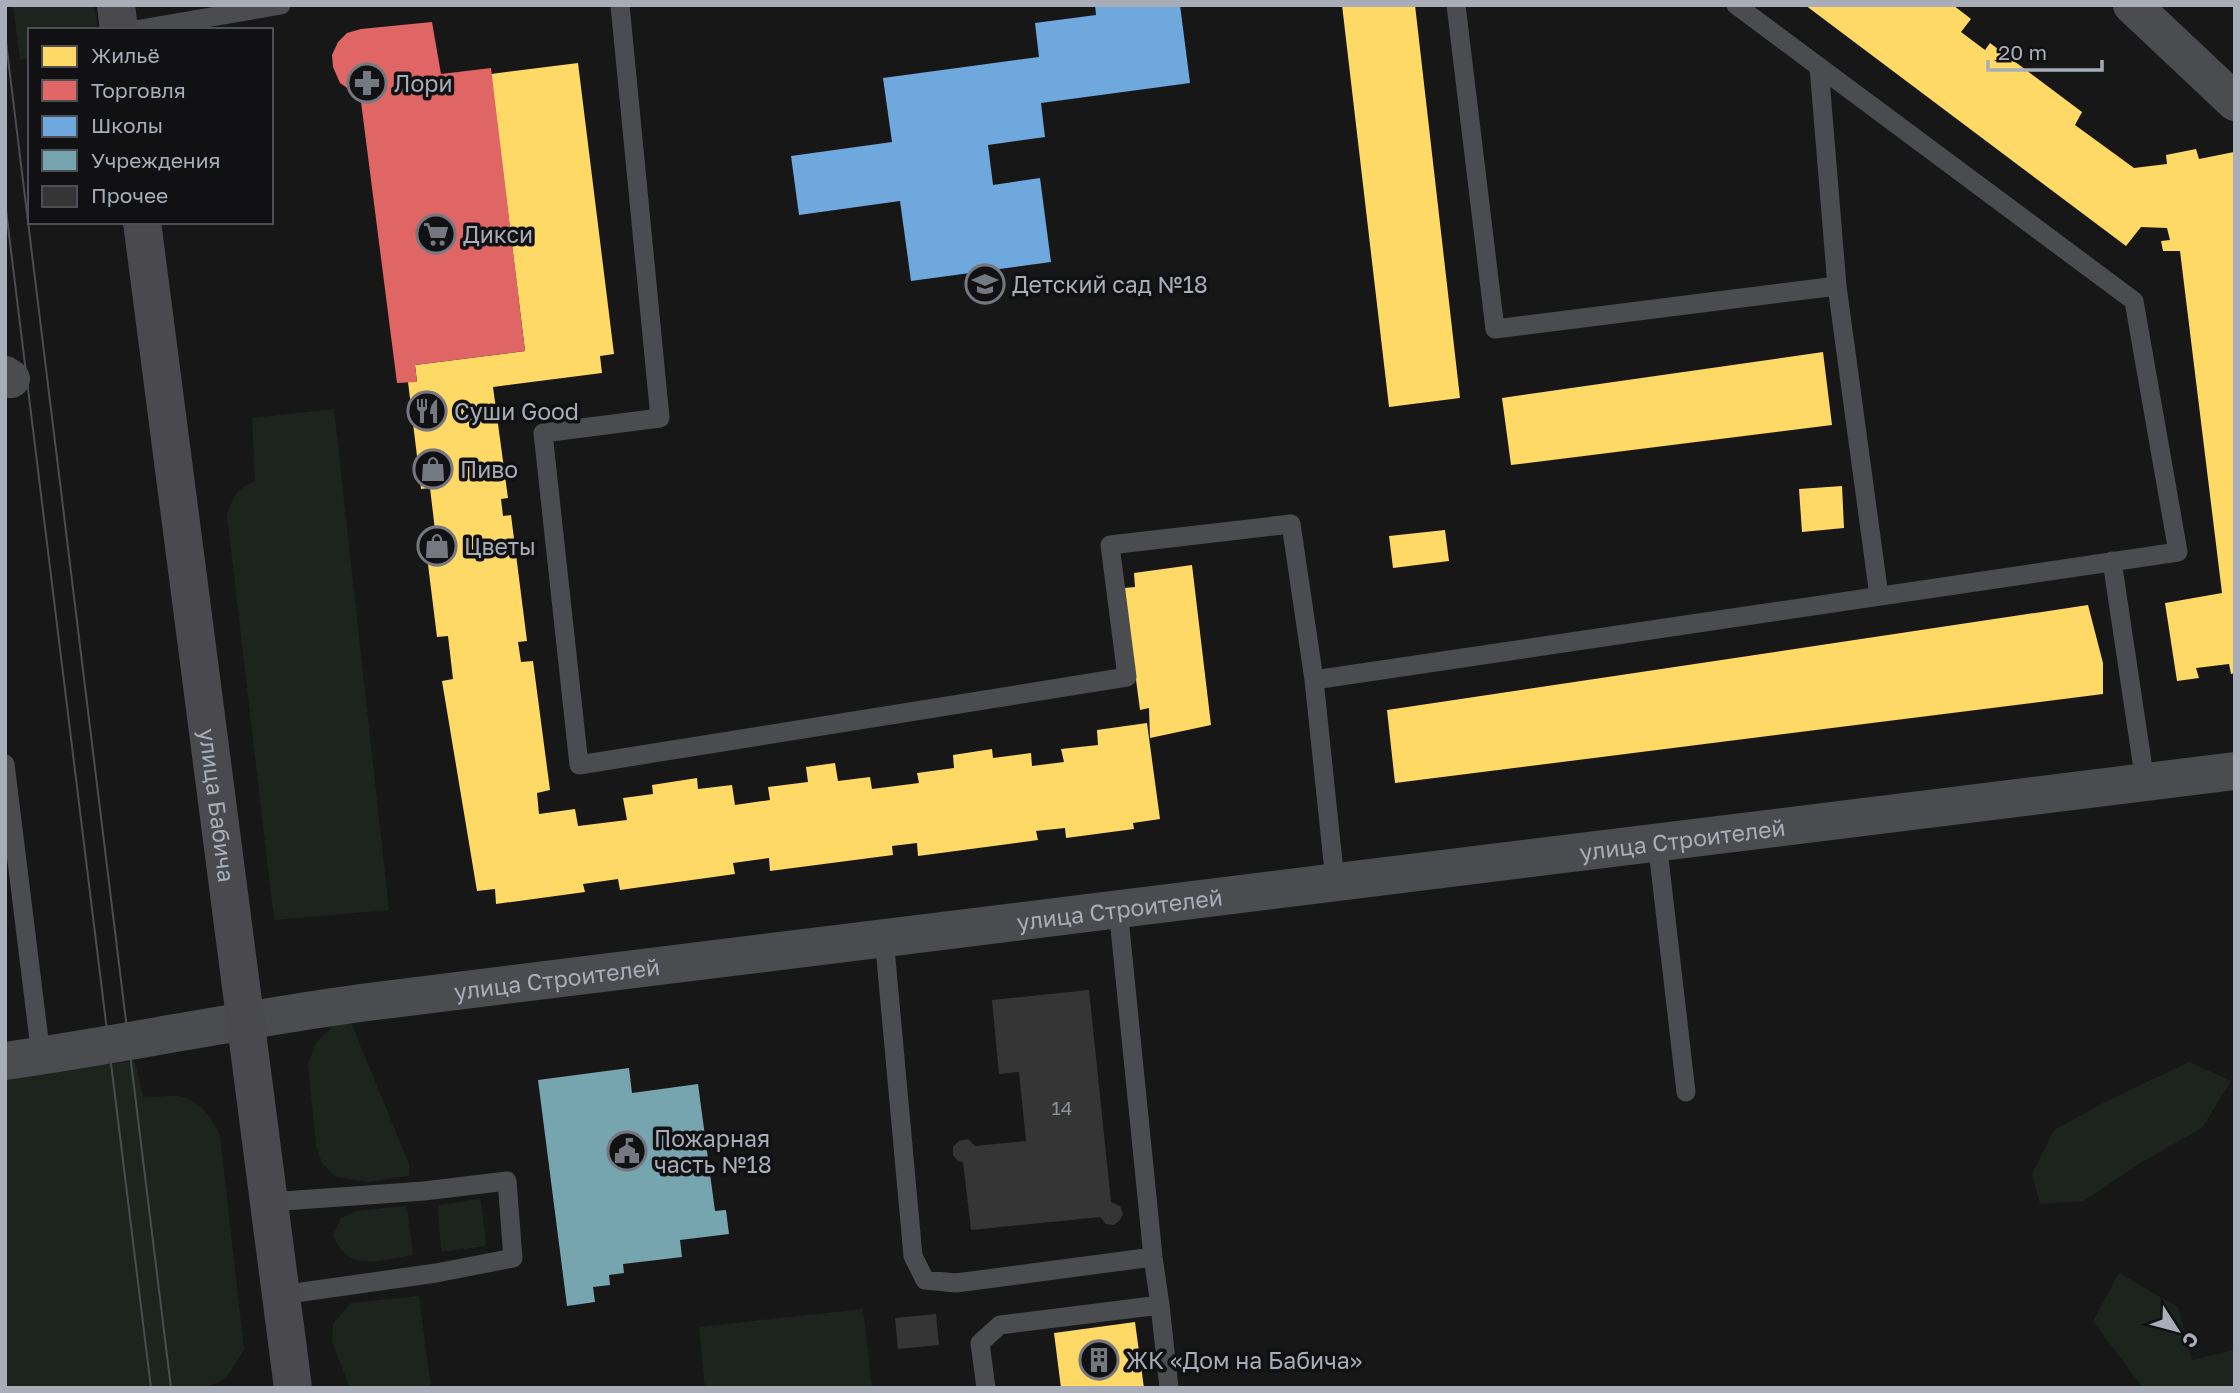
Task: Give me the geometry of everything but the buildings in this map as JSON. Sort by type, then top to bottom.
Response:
[{"type":"street","points":[[116,5],[119,28]]},
{"type":"street","points":[[2132,5],[2235,102]]},
{"type":"street","name":"улица Бабича","points":[[142,224],[293,1388]]},
{"type":"street","name":"улица Строителей","points":[[23,1059],[108,1047],[333,1006],[2235,771]]},
{"type":"lane","points":[[147,28],[281,5]]},
{"type":"lane","points":[[620,5],[660,418],[543,433],[579,765],[1127,677],[1110,545],[1291,524],[1314,680],[1335,881]]},
{"type":"lane","points":[[1456,5],[1495,329],[1836,286]]},
{"type":"lane","points":[[1314,680],[2178,552],[2134,301],[1735,5]]},
{"type":"lane","points":[[1819,68],[1836,286],[1879,596]]},
{"type":"lane","points":[[2112,561],[2145,782]]},
{"type":"lane","points":[[5,764],[23,1059]]},
{"type":"lane","points":[[1657,841],[1686,1092]]},
{"type":"lane","points":[[1118,908],[1169,1388]]},
{"type":"lane","points":[[884,937],[914,1256],[925,1280],[956,1283],[1153,1257]]},
{"type":"lane","points":[[269,1202],[424,1191],[508,1181],[513,1258],[436,1273],[281,1295]]},
{"type":"lane","points":[[986,1388],[980,1343],[1000,1325],[1160,1305]]},
{"type":"shaded area","points":[[13,5],[94,5],[95,28],[28,28],[28,58],[20,60]]},
{"type":"shaded area","points":[[334,409],[389,910],[274,920],[227,515],[236,494],[255,481],[252,418]]},
{"type":"shaded area","points":[[350,1020],[409,1164],[409,1176],[369,1182],[336,1177],[322,1163],[316,1146],[308,1064],[316,1043],[335,1024]]},
{"type":"shaded area","points":[[135,1061],[143,1097],[177,1096],[192,1101],[209,1116],[220,1136],[244,1349],[226,1376],[215,1384],[197,1388],[5,1388],[5,1077]]},
{"type":"shaded area","points":[[2189,1062],[2231,1081],[2202,1128],[2142,1162],[2084,1201],[2040,1204],[2032,1174],[2054,1130]]},
{"type":"shaded area","points":[[481,1199],[486,1246],[441,1252],[438,1205]]},
{"type":"shaded area","points":[[407,1206],[413,1255],[377,1261],[356,1260],[339,1247],[333,1235],[341,1218],[356,1211]]},
{"type":"shaded area","points":[[2119,1273],[2178,1307],[2192,1360],[2235,1350],[2235,1388],[2143,1388],[2093,1321]]},
{"type":"shaded area","points":[[419,1296],[431,1388],[350,1388],[332,1342],[333,1324],[351,1303]]},
{"type":"shaded area","points":[[863,1309],[872,1388],[705,1388],[699,1327]]},
{"type":"tram line","points":[[5,34],[28,222]]},
{"type":"tram line","points":[[5,202],[151,1388]]},
{"type":"tram line","points":[[28,224],[171,1388]]},
{"type":"place","name":"Лори","points":[[367,83]]},
{"type":"place","name":"Дикси","points":[[436,234]]},
{"type":"place","name":"Детский сад №18","points":[[985,284]]},
{"type":"place","name":"Суши Good","points":[[427,411]]},
{"type":"place","name":"Пиво","points":[[433,469]]},
{"type":"place","name":"Цветы","points":[[437,546]]},
{"type":"place","name":"Пожарная часть №18","points":[[627,1151]]},
{"type":"place","name":"ЖК «Дом на Бабича»","points":[[1099,1360]]}]
